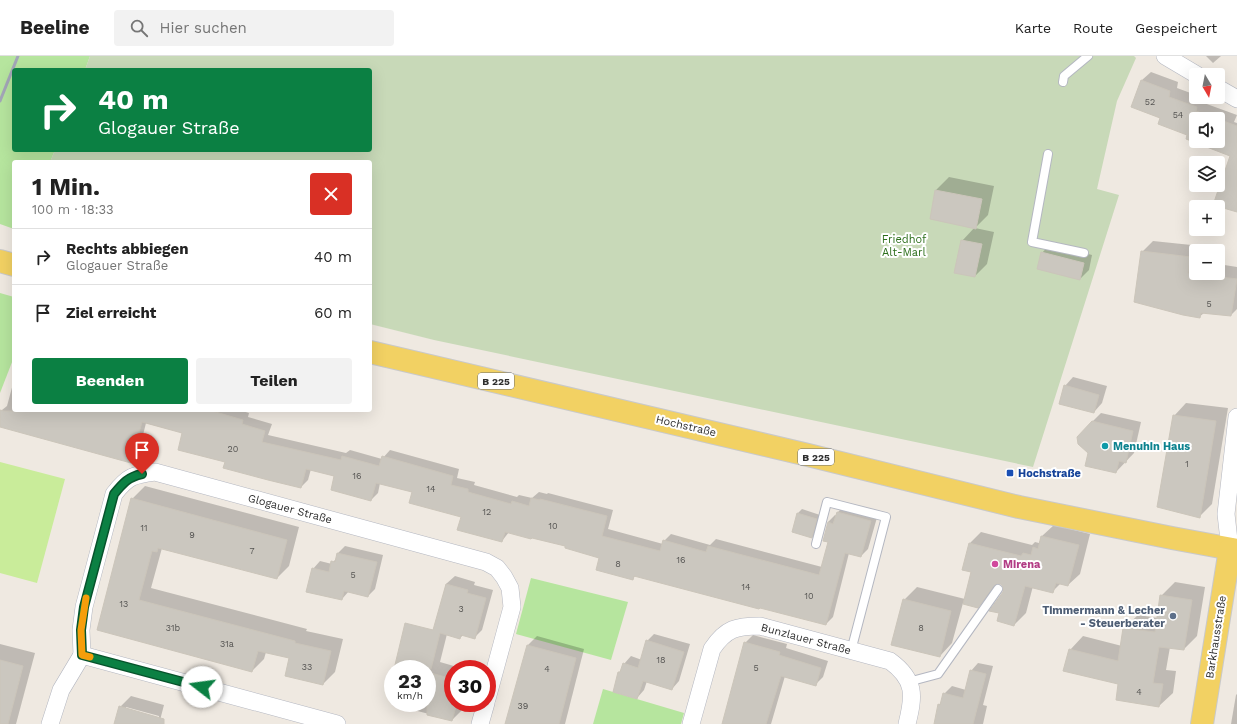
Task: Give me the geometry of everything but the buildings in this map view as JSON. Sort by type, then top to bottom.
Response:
[{"type":"main road","points":[[0,261],[12,264]]},
{"type":"main road","name":"Hochstraße","points":[[372,352],[800,453],[1019,507],[1234,549]]},
{"type":"main road","name":"Barkhausstraße","points":[[1202,724],[1234,549]]},
{"type":"street","points":[[1165,56],[1189,70]]},
{"type":"street","points":[[1225,92],[1237,99]]},
{"type":"street","points":[[1234,549],[1226,514],[1237,417]]},
{"type":"street","name":"Glogauer Straße","points":[[82,655],[81,630],[84,607],[114,494],[131,476],[155,472],[486,562],[497,568],[510,588],[512,607],[496,666]]},
{"type":"street","name":"Bunzlauer Straße","points":[[691,724],[712,649],[719,638],[730,631],[743,626],[760,626],[890,661],[902,670],[912,694],[907,724]]},
{"type":"street","points":[[50,724],[61,690],[82,655],[337,724]]},
{"type":"street","points":[[480,724],[483,712]]},
{"type":"lane","points":[[1063,82],[1064,76],[1088,56]]},
{"type":"lane","points":[[1048,154],[1032,242],[1084,253]]},
{"type":"lane","points":[[816,544],[827,502],[886,518],[851,651]]},
{"type":"lane","points":[[908,682],[938,674],[998,589]]},
{"type":"green space","points":[[0,56],[90,56],[86,68],[12,68],[12,152],[54,152],[51,160],[12,160],[12,228],[0,224]]},
{"type":"green space","name":"Friedhof Alt-Marl","points":[[90,56],[1134,56],[1136,58],[1117,101],[1097,189],[1119,195],[1033,467],[434,340],[372,324],[372,160],[51,160],[54,152],[372,152],[372,68],[86,68]]},
{"type":"green space","points":[[0,293],[12,296],[12,362],[0,393]]},
{"type":"green space","points":[[0,462],[65,479],[37,583],[0,573]]},
{"type":"green space","points":[[531,578],[628,602],[611,660],[516,634]]},
{"type":"green space","points":[[603,689],[684,713],[681,724],[593,724]]},
{"type":"railway","points":[[13,68],[18,56]]},
{"type":"railway","points":[[0,101],[12,71]]},
{"type":"slow traffic","points":[[86,598],[81,630],[82,655],[90,657]]},
{"type":"place","name":"Menuhin Haus","points":[[1105,446]]},
{"type":"place","name":"Hochstraße","points":[[1010,473]]},
{"type":"place","name":"Mirena","points":[[995,564]]},
{"type":"place","name":"Timmermann & Lecher - Steuerberater","points":[[1173,616]]},
{"type":"route","points":[[142,474],[131,476],[114,494],[84,607],[81,630],[82,655],[202,687]]}]
